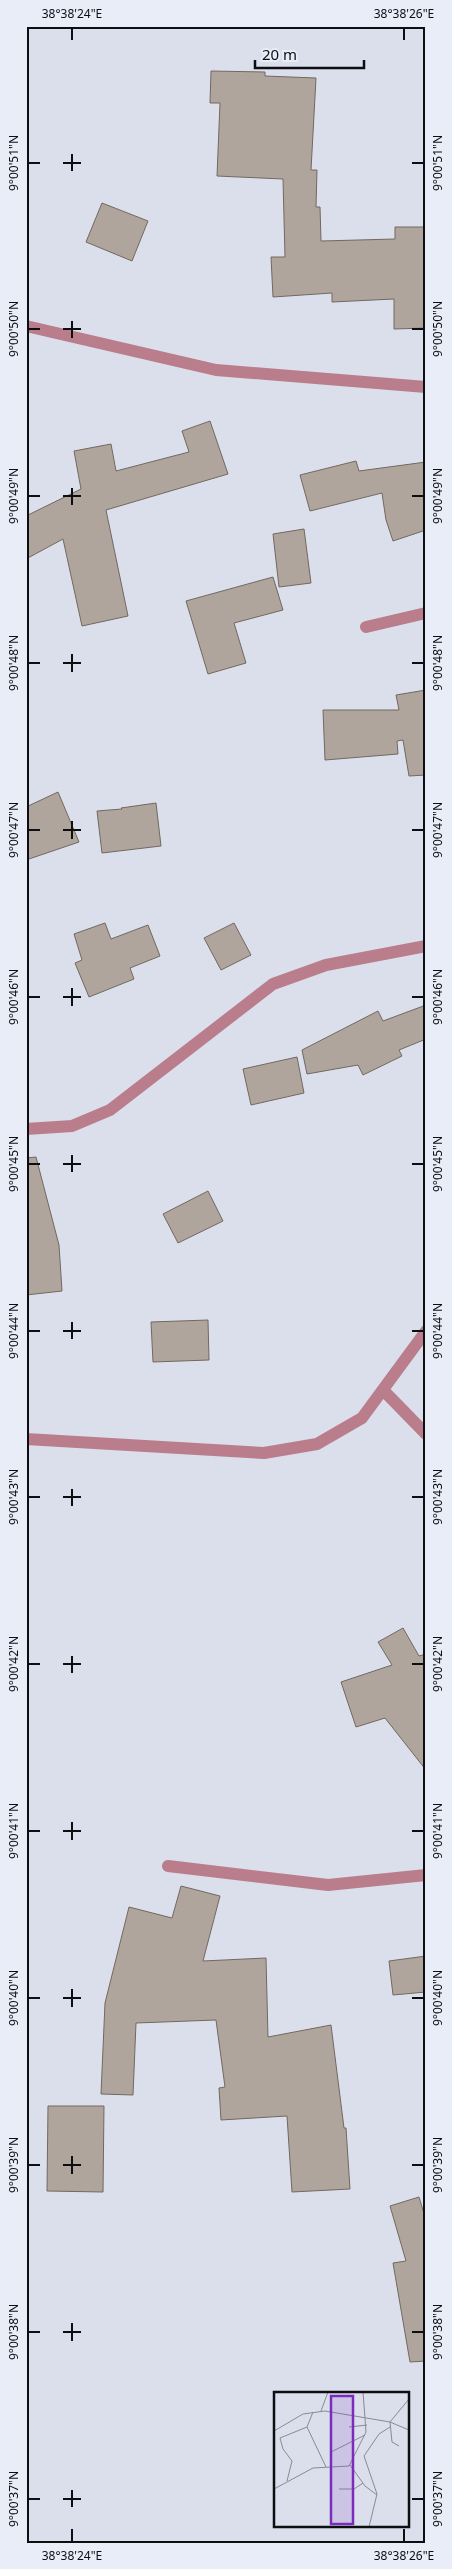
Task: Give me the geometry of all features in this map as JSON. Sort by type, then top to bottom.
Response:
[{"type":"street","points":[[26,326],[216,370],[426,387]]},
{"type":"street","points":[[366,627],[426,613]]},
{"type":"street","points":[[26,1129],[72,1126],[110,1110],[273,984],[326,965],[426,946]]},
{"type":"street","points":[[26,1439],[264,1453],[317,1444],[362,1418],[426,1331]]},
{"type":"street","points":[[382,1390],[426,1434]]},
{"type":"street","points":[[168,1866],[328,1885],[426,1876]]},
{"type":"building","points":[[211,71],[265,72],[265,76],[316,78],[311,170],[317,170],[316,207],[320,207],[321,241],[395,239],[395,227],[426,227],[426,328],[394,329],[394,299],[332,302],[332,293],[273,297],[271,257],[285,257],[283,179],[217,176],[220,103],[210,103]]},
{"type":"building","points":[[102,203],[148,221],[132,261],[86,242]]},
{"type":"building","points":[[210,421],[228,474],[106,510],[128,616],[82,626],[63,539],[26,559],[26,516],[81,489],[74,451],[111,444],[116,471],[189,452],[182,431]]},
{"type":"building","points":[[356,461],[359,471],[426,462],[426,530],[393,541],[386,520],[382,493],[310,511],[300,475]]},
{"type":"building","points":[[304,529],[311,583],[279,587],[273,534]]},
{"type":"building","points":[[273,577],[283,610],[234,623],[246,663],[208,674],[186,601]]},
{"type":"building","points":[[426,690],[426,775],[409,776],[403,740],[397,741],[398,754],[325,760],[323,710],[399,710],[396,695]]},
{"type":"building","points":[[58,792],[79,842],[26,860],[26,807]]},
{"type":"building","points":[[156,803],[161,846],[102,853],[97,811]]},
{"type":"building","points":[[105,923],[111,939],[148,925],[160,956],[130,968],[134,979],[89,997],[75,963],[82,960],[74,934]]},
{"type":"building","points":[[234,923],[251,955],[221,970],[204,938]]},
{"type":"building","points":[[426,1005],[426,1039],[399,1050],[402,1056],[363,1075],[358,1065],[307,1074],[302,1050],[378,1011],[383,1021]]},
{"type":"building","points":[[297,1057],[304,1093],[251,1105],[243,1069]]},
{"type":"building","points":[[36,1157],[59,1245],[62,1291],[26,1295],[26,1158]]},
{"type":"building","points":[[208,1191],[223,1221],[178,1243],[163,1214]]},
{"type":"building","points":[[208,1320],[209,1360],[153,1362],[151,1322]]},
{"type":"building","points":[[403,1628],[419,1656],[426,1654],[426,1770],[385,1718],[356,1727],[341,1682],[392,1665],[378,1642]]},
{"type":"building","points":[[181,1886],[220,1896],[203,1961],[266,1958],[268,2037],[331,2025],[344,2128],[346,2128],[350,2189],[292,2192],[287,2116],[221,2120],[219,2088],[225,2087],[216,2020],[136,2023],[133,2095],[101,2094],[105,2003],[129,1907],[172,1918]]},
{"type":"building","points":[[426,1956],[426,1992],[393,1995],[389,1961]]},
{"type":"building","points":[[48,2106],[104,2106],[103,2192],[47,2191]]},
{"type":"building","points":[[419,2197],[426,2220],[426,2361],[410,2362],[393,2263],[406,2261],[390,2206]]}]
